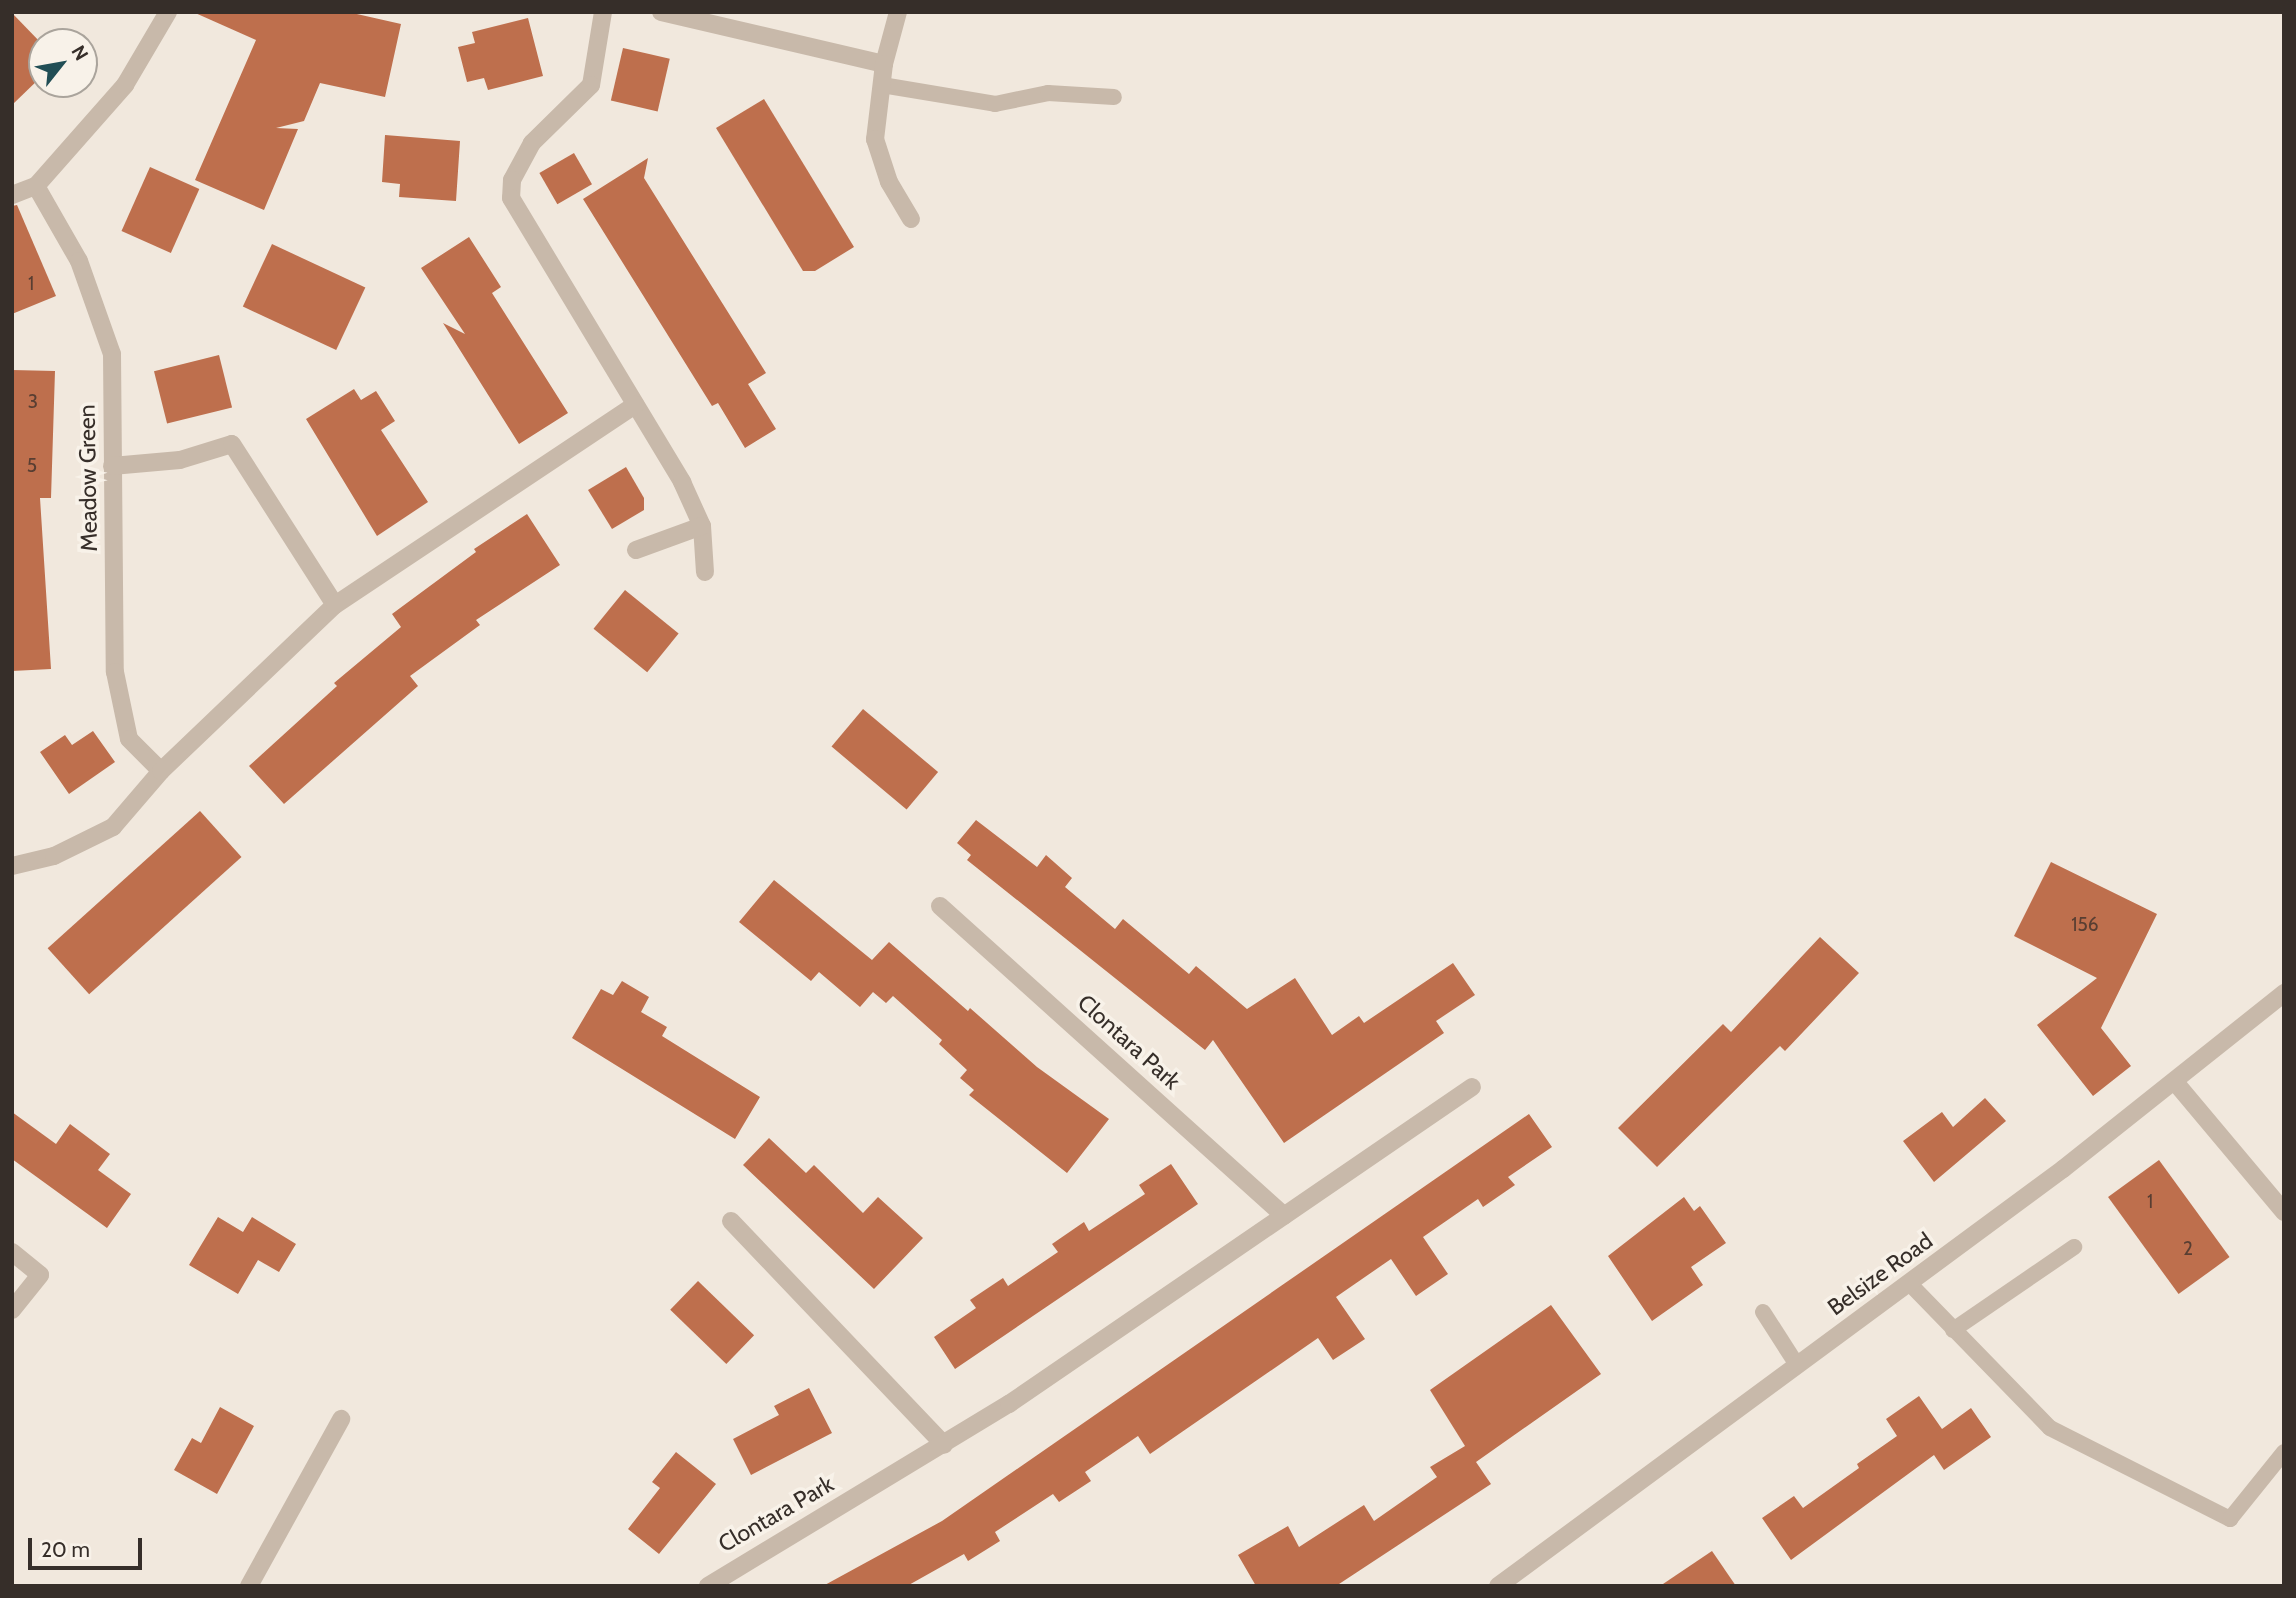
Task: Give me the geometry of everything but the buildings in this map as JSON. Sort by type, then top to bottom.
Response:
[{"type":"street","points":[[12,195],[36,186],[125,85],[168,12]]},
{"type":"street","points":[[603,12],[591,85],[531,143],[512,180],[511,198],[682,482],[702,526],[705,572]]},
{"type":"street","points":[[661,12],[884,64]]},
{"type":"street","points":[[898,12],[884,64],[875,139],[889,182],[911,219]]},
{"type":"street","name":"Meadow Green","points":[[36,186],[79,261],[112,355],[115,672],[129,739],[160,771]]},
{"type":"street","points":[[12,866],[54,856],[113,827],[160,771],[335,605],[635,405]]},
{"type":"street","points":[[112,466],[180,460],[232,444],[335,605]]},
{"type":"street","points":[[636,550],[702,526]]},
{"type":"street","name":"Clontara Park","points":[[940,906],[1284,1216]]},
{"type":"street","name":"Belsize Road","points":[[1499,1586],[1909,1283],[2175,1082],[2284,993]]},
{"type":"street","points":[[2175,1082],[2284,1212]]},
{"type":"street","name":"Clontara Park","points":[[708,1586],[944,1446],[1472,1087]]},
{"type":"street","points":[[731,1221],[944,1446]]},
{"type":"street","points":[[12,1252],[40,1275],[12,1310]]},
{"type":"street","points":[[249,1586],[341,1419]]},
{"type":"lane","points":[[882,85],[995,104],[1048,93],[1114,97]]},
{"type":"lane","points":[[1953,1330],[2074,1247]]},
{"type":"lane","points":[[1909,1283],[2050,1428],[2230,1519],[2284,1452]]},
{"type":"lane","points":[[1763,1312],[1797,1365]]}]
